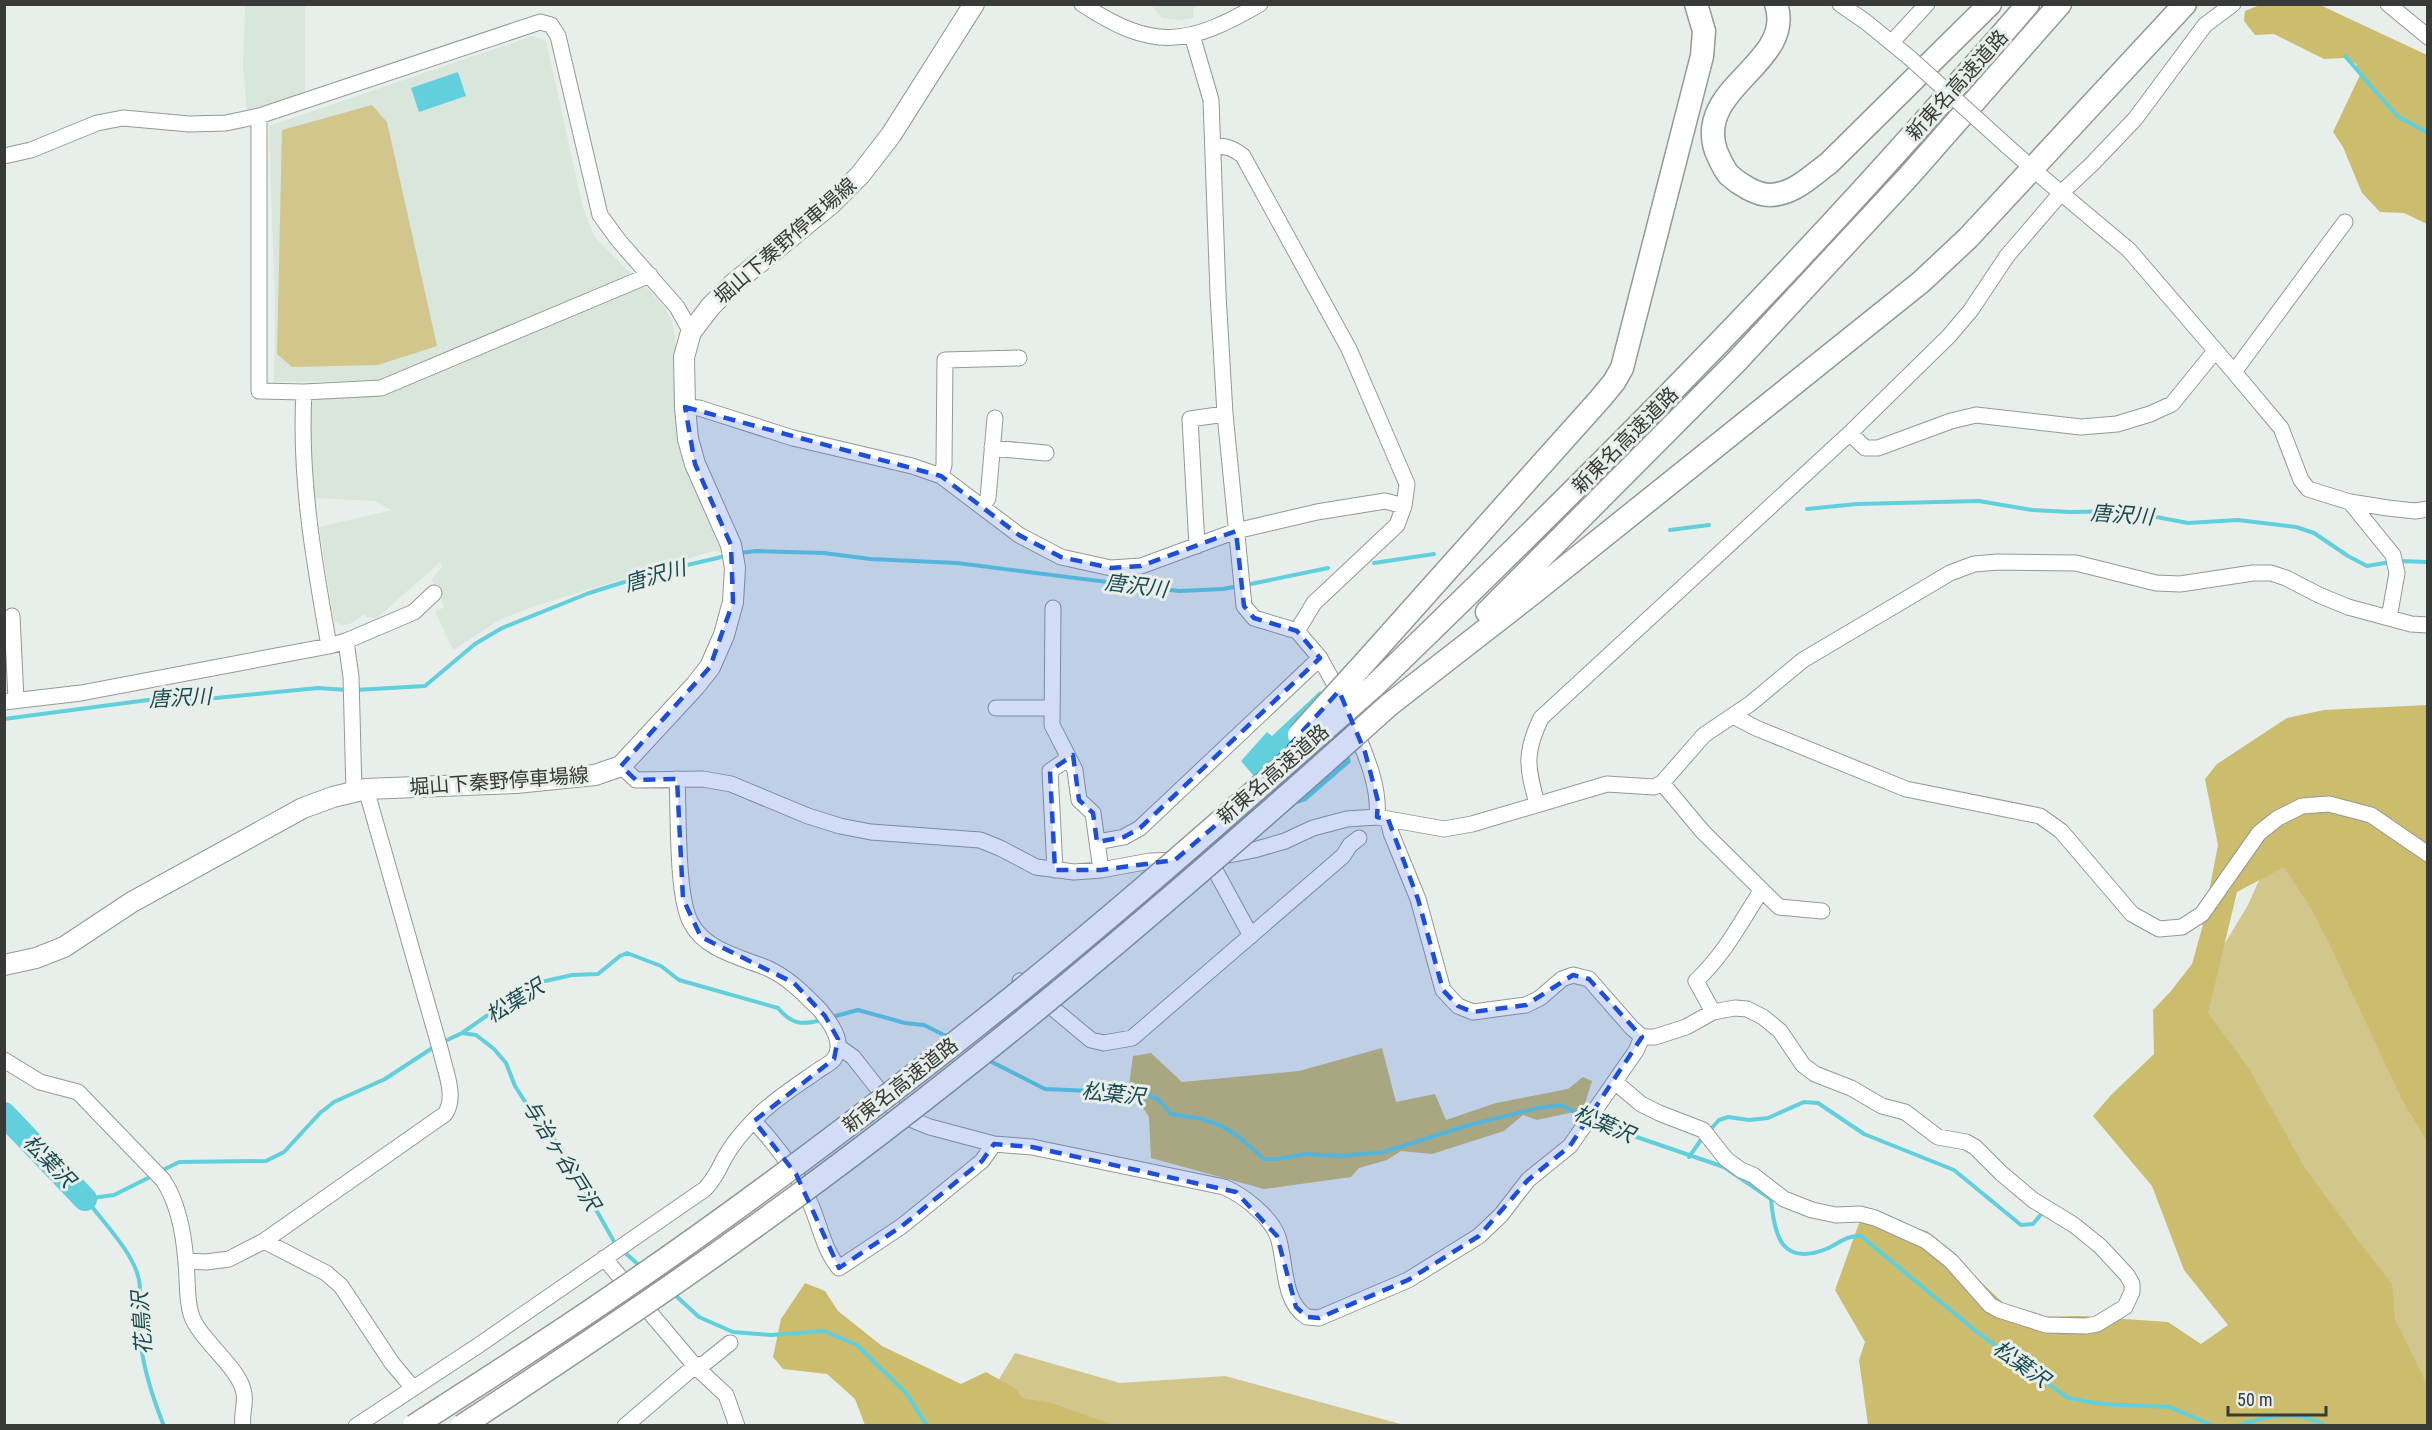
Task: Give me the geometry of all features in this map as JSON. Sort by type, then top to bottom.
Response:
[{"type":"highway","points":[[1223,819],[1600,399],[1622,368],[1702,56],[1704,31],[1696,4]]},
{"type":"highway","points":[[1776,4],[1780,17],[1777,34],[1768,49],[1719,107],[1713,124],[1713,140],[1723,168],[1749,189],[1766,195],[1785,193],[1799,186],[1829,163],[1990,4]]},
{"type":"highway","name":"新東名高速道路","points":[[414,1425],[594,1309],[844,1129],[1040,974],[1223,819],[1373,687],[1568,498],[1763,298],[1891,159],[2028,4]]},
{"type":"highway","name":"新東名高速道路","points":[[462,1425],[654,1298],[738,1239],[862,1146],[1102,956],[1247,833],[1389,705],[1522,579],[1736,362],[1908,177],[2060,4]]},
{"type":"highway","points":[[1389,705],[1533,593],[1921,282],[1968,238],[2186,4]]},
{"type":"main road","name":"堀山下秦野停車場線","points":[[4,965],[36,958],[64,947],[132,902],[303,808],[360,790],[516,783],[595,775],[621,766],[710,667],[724,635],[733,602],[735,568],[731,545],[695,464],[688,439],[684,357],[691,332],[711,306],[733,284],[831,204],[860,176],[891,135],[974,4]]},
{"type":"street","points":[[1082,4],[1111,24],[1160,39],[1192,35],[1233,20],[1260,4]]},
{"type":"street","points":[[1840,4],[1892,42],[2024,161]]},
{"type":"street","points":[[1892,42],[1927,4]]},
{"type":"street","points":[[1537,804],[1527,768],[1531,740],[1542,718],[1850,433],[1949,336],[1971,310],[2007,256],[2061,193],[2135,119],[2205,25],[2233,4]]},
{"type":"street","points":[[2388,4],[2427,38]]},
{"type":"street","points":[[4,156],[31,150],[97,123],[123,118],[189,124],[226,123],[259,116],[540,22],[551,25],[558,36],[600,215],[619,242],[677,307],[691,332]]},
{"type":"street","points":[[1192,35],[1211,100],[1225,414],[1244,606],[1254,618],[1297,631],[1320,658],[1337,685],[1365,752],[1383,818],[1418,899],[1443,990],[1458,1006],[1473,1012],[1526,1005],[1540,998],[1562,979],[1573,975],[1589,979],[1642,1037],[1655,1037],[1686,1027],[1713,1012],[1741,1008],[1763,1017],[1780,1031],[1803,1065],[1815,1074],[1851,1088],[1882,1106],[1905,1112],[1938,1137],[1966,1142],[1975,1147],[2033,1200],[2074,1225],[2100,1246],[2127,1275],[2132,1284],[2132,1292],[2125,1307],[2097,1324],[2086,1326],[2046,1326],[1999,1310],[1989,1305],[1963,1273],[1926,1241],[1875,1218],[1860,1214],[1836,1215],[1812,1210],[1784,1199],[1754,1175],[1726,1159],[1706,1133],[1641,1104],[1615,1082]]},
{"type":"street","points":[[259,116],[259,391],[304,392],[381,388],[650,275]]},
{"type":"street","points":[[1214,146],[1226,146],[1243,156],[1349,349],[1407,484],[1404,506],[1397,525],[1314,603],[1297,631]]},
{"type":"street","points":[[2042,177],[2129,250],[2234,372],[2281,428],[2301,480],[2308,489],[2350,502],[2415,511],[2427,509]]},
{"type":"street","points":[[2234,372],[2255,340],[2345,222]]},
{"type":"street","points":[[1850,433],[1865,448],[1878,448],[1951,421],[1976,415],[2081,427],[2117,424],[2150,414],[2172,404],[2215,351]]},
{"type":"street","points":[[941,476],[944,465],[945,360],[1019,358]]},
{"type":"street","points":[[304,392],[302,429],[305,480],[329,646]]},
{"type":"street","points":[[685,407],[699,408],[793,438],[912,466],[941,476],[1019,535],[1061,557],[1111,568],[1141,566],[1236,531],[1317,513],[1385,501],[1404,506]]},
{"type":"street","points":[[1197,546],[1190,419],[1225,414]]},
{"type":"street","points":[[982,507],[988,498],[995,418]]},
{"type":"street","points":[[992,448],[1046,453]]},
{"type":"street","points":[[2350,502],[2393,555],[2397,573],[2389,618]]},
{"type":"street","points":[[621,766],[636,780],[703,779],[731,784],[808,816],[840,826],[872,832],[980,840],[1036,867],[1074,872],[1101,870],[1150,861],[1209,859],[1254,850],[1285,841],[1313,828],[1347,819],[1383,818],[1444,829],[1472,824],[1607,784],[1654,787],[1662,783],[1704,735],[1750,704],[1803,660],[1950,573],[1974,564],[2076,563],[2156,583],[2180,584],[2253,573],[2271,573],[2348,607],[2427,625]]},
{"type":"street","points":[[12,616],[10,701],[81,693],[329,646],[414,612],[434,593]]},
{"type":"street","points":[[1053,608],[1052,725],[1076,770],[1079,800],[1093,813],[1101,870]]},
{"type":"street","points":[[186,1261],[206,1262],[229,1259],[264,1241],[445,1114],[451,1101],[439,1047],[360,790],[346,641]]},
{"type":"street","points":[[1097,842],[1124,837],[1140,828],[1320,658]]},
{"type":"street","points":[[996,708],[1052,708]]},
{"type":"street","points":[[1732,716],[1906,789],[2040,816],[2061,831],[2132,914],[2159,929],[2182,927],[2202,914],[2259,833],[2278,818],[2302,806],[2329,804],[2371,815],[2427,854]]},
{"type":"street","points":[[1054,870],[1050,771],[1069,758]]},
{"type":"street","points":[[356,1425],[705,1189],[716,1178],[725,1157],[754,1120],[776,1100],[834,1059],[838,1039],[829,1022],[794,983],[772,970],[713,946],[701,937],[692,925],[683,899],[678,779]]},
{"type":"street","points":[[1662,783],[1703,832],[1779,907],[1822,911]]},
{"type":"street","points":[[1020,981],[1090,1040],[1104,1043],[1132,1038],[1343,855],[1359,838]]},
{"type":"street","points":[[1209,859],[1251,936]]},
{"type":"street","points":[[1713,1012],[1696,981],[1716,962],[1732,940],[1741,921],[1761,891]]},
{"type":"street","points":[[838,1047],[854,1057],[898,1114],[930,1127],[994,1144],[1032,1147],[1224,1187],[1236,1192],[1265,1219],[1277,1236],[1290,1294],[1300,1313],[1307,1317],[1319,1318],[1408,1280],[1479,1236],[1502,1215],[1527,1180],[1570,1146],[1636,1051],[1642,1037]]},
{"type":"street","points":[[4,1060],[40,1082],[78,1092],[163,1180],[177,1205],[186,1261],[191,1317],[233,1371],[244,1393],[241,1415],[243,1425]]},
{"type":"street","points":[[754,1120],[796,1174],[811,1204],[825,1246],[839,1268],[902,1226],[982,1161],[994,1144]]},
{"type":"street","points":[[264,1241],[326,1273],[341,1286],[392,1363],[413,1388]]},
{"type":"street","points":[[608,1256],[695,1366],[726,1395],[737,1425]]},
{"type":"street","points":[[625,1425],[695,1366],[705,1363],[730,1343]]},
{"type":"highlighted area","points":[[685,407],[941,476],[1019,535],[1061,557],[1111,568],[1141,566],[1236,531],[1244,606],[1254,618],[1297,631],[1320,658],[1140,828],[1124,837],[1097,842],[1093,813],[1079,800],[1073,755],[1050,771],[1055,870],[1101,870],[1175,860],[1223,819],[1339,691],[1365,752],[1378,801],[1377,817],[1388,819],[1418,899],[1443,990],[1458,1006],[1473,1012],[1526,1005],[1573,975],[1589,979],[1642,1037],[1570,1146],[1528,1180],[1479,1236],[1408,1280],[1319,1318],[1307,1317],[1296,1307],[1277,1236],[1236,1192],[1032,1147],[994,1144],[982,1161],[902,1226],[839,1268],[796,1174],[754,1121],[834,1059],[838,1039],[825,1016],[794,983],[701,937],[683,899],[677,779],[636,780],[621,766],[710,667],[733,602],[731,545],[695,464]]},
{"type":"shaded area","points":[[245,5],[305,5],[305,93],[247,112],[243,67]]},
{"type":"shaded area","points":[[1151,5],[1197,5],[1193,10],[1193,18],[1181,20],[1162,18]]},
{"type":"shaded area","points":[[2260,5],[2320,5],[2427,55],[2427,224],[2404,213],[2380,212],[2362,193],[2343,147],[2333,132],[2360,75],[2356,64],[2344,58],[2324,59],[2274,34],[2255,35],[2244,21],[2245,11]]},
{"type":"shaded area","points":[[532,36],[546,41],[583,208],[594,236],[631,274],[382,380],[274,382],[275,310],[269,126]]},
{"type":"shaded area","points":[[372,105],[387,122],[437,346],[378,365],[292,367],[277,354],[282,130]]},
{"type":"shaded area","points":[[641,287],[646,287],[665,308],[672,322],[676,345],[673,366],[675,419],[681,452],[721,552],[713,551],[538,605],[499,620],[453,650],[435,612],[444,607],[432,579],[442,567],[440,562],[377,618],[367,617],[364,614],[350,624],[341,625],[334,621],[319,527],[392,510],[374,501],[314,498],[310,474],[310,405],[316,397],[393,391]]},
{"type":"shaded area","points":[[2427,705],[2427,1141],[2402,1100],[2312,910],[2284,867],[2237,892],[2208,1013],[2250,1070],[2303,1165],[2392,1284],[2395,1319],[2427,1385],[2427,1425],[1868,1425],[1859,1360],[1865,1342],[1835,1290],[1862,1215],[1927,1231],[2018,1317],[2082,1316],[2168,1322],[2201,1344],[2228,1325],[2184,1270],[2152,1186],[2093,1116],[2111,1095],[2154,1054],[2153,1010],[2192,964],[2202,928],[2218,845],[2205,779],[2217,764],[2287,718],[2324,710]]},
{"type":"shaded area","points":[[2273,849],[2427,875],[2427,1406],[2361,1304],[2198,995],[2216,958],[2248,905]]},
{"type":"shaded area","points":[[1382,1048],[1396,1102],[1435,1094],[1446,1120],[1496,1103],[1568,1089],[1583,1077],[1592,1081],[1583,1110],[1537,1120],[1523,1115],[1504,1131],[1432,1154],[1401,1151],[1387,1160],[1359,1168],[1351,1177],[1264,1189],[1151,1158],[1149,1117],[1129,1086],[1133,1056],[1151,1053],[1182,1082],[1299,1071]]},
{"type":"shaded area","points":[[805,1283],[825,1291],[838,1311],[882,1346],[961,1384],[986,1372],[1016,1389],[1022,1398],[1052,1403],[1113,1425],[865,1425],[855,1399],[827,1374],[783,1369],[773,1357],[781,1319]]},
{"type":"shaded area","points":[[1015,1353],[1120,1383],[1225,1376],[1404,1425],[1032,1425],[987,1399]]},
{"type":"water","points":[[458,72],[466,96],[419,112],[411,88]]},
{"type":"water","points":[[1320,691],[1333,708],[1351,762],[1306,801],[1282,809],[1241,761],[1267,732],[1272,736]]},
{"type":"waterway","points":[[2345,56],[2397,116],[2428,133]]},
{"type":"waterway","name":"唐沢川","points":[[1807,509],[1857,504],[1979,501],[2032,510],[2125,511],[2188,523],[2238,520],[2296,527],[2314,533],[2367,566],[2391,562]]},
{"type":"waterway","name":"唐沢川","points":[[1670,530],[1709,525]]},
{"type":"waterway","name":"唐沢川","points":[[740,553],[756,551],[824,553],[870,559],[957,563],[1179,591],[1239,586]]},
{"type":"waterway","name":"唐沢川","points":[[1374,563],[1434,554]]},
{"type":"waterway","name":"唐沢川","points":[[355,690],[425,686],[475,644],[502,628],[589,593],[653,573],[726,556]]},
{"type":"waterway","name":"唐沢川","points":[[2398,561],[2428,562]]},
{"type":"waterway","name":"唐沢川","points":[[1246,585],[1328,568]]},
{"type":"waterway","name":"唐沢川","points":[[4,719],[148,700],[216,698],[318,688],[347,690]]},
{"type":"waterway","name":"松葉沢","points":[[443,1042],[462,1033],[495,1010],[525,996],[541,982],[572,975],[598,974],[627,953],[661,966],[679,980],[778,1008],[793,1021],[809,1023],[822,1020]]},
{"type":"waterway","name":"松葉沢","points":[[832,1017],[858,1010],[905,1023],[924,1025],[950,1038]]},
{"type":"waterway","name":"与治ヶ谷戸沢","points":[[462,1033],[476,1035],[494,1049],[506,1063],[515,1086],[540,1125],[560,1146],[616,1245]]},
{"type":"waterway","name":"松葉沢","points":[[161,1171],[179,1162],[266,1161],[284,1152],[320,1113],[334,1102],[385,1079],[437,1045]]},
{"type":"waterway","name":"松葉沢","points":[[988,1060],[1045,1089],[1138,1093],[1158,1099],[1171,1114],[1202,1119],[1222,1126],[1238,1136],[1264,1159],[1306,1154],[1340,1156],[1384,1152],[1469,1125],[1538,1108],[1561,1105],[1587,1118]]},
{"type":"waterway","points":[[1708,1132],[1719,1120],[1728,1117],[1749,1120],[1768,1118],[1804,1102],[1818,1103],[1864,1134],[1954,1170],[2021,1225],[2033,1224],[2043,1212]]},
{"type":"waterway","name":"松葉沢","points":[[4,1114],[85,1199]]},
{"type":"waterway","name":"松葉沢","points":[[1593,1122],[1724,1167],[1771,1199],[1778,1235],[1783,1244],[1799,1254],[1826,1249],[1847,1238],[1861,1236],[1977,1332],[2068,1398],[2101,1404],[2170,1407],[2214,1426]]},
{"type":"waterway","points":[[1689,1157],[1703,1137]]},
{"type":"waterway","name":"松葉沢","points":[[85,1199],[114,1195],[154,1175]]},
{"type":"waterway","name":"花鳥沢","points":[[86,1199],[117,1238],[136,1270],[140,1286],[139,1327],[144,1365],[164,1426]]},
{"type":"waterway","name":"与治ヶ谷戸沢","points":[[622,1250],[641,1267]]},
{"type":"waterway","name":"与治ヶ谷戸沢","points":[[674,1294],[699,1317],[733,1332],[771,1335],[824,1331],[857,1345],[907,1394],[927,1426]]},
{"type":"waterway","name":"松葉沢","points":[[2237,1426],[2258,1419],[2293,1415],[2315,1420],[2325,1426]]}]
